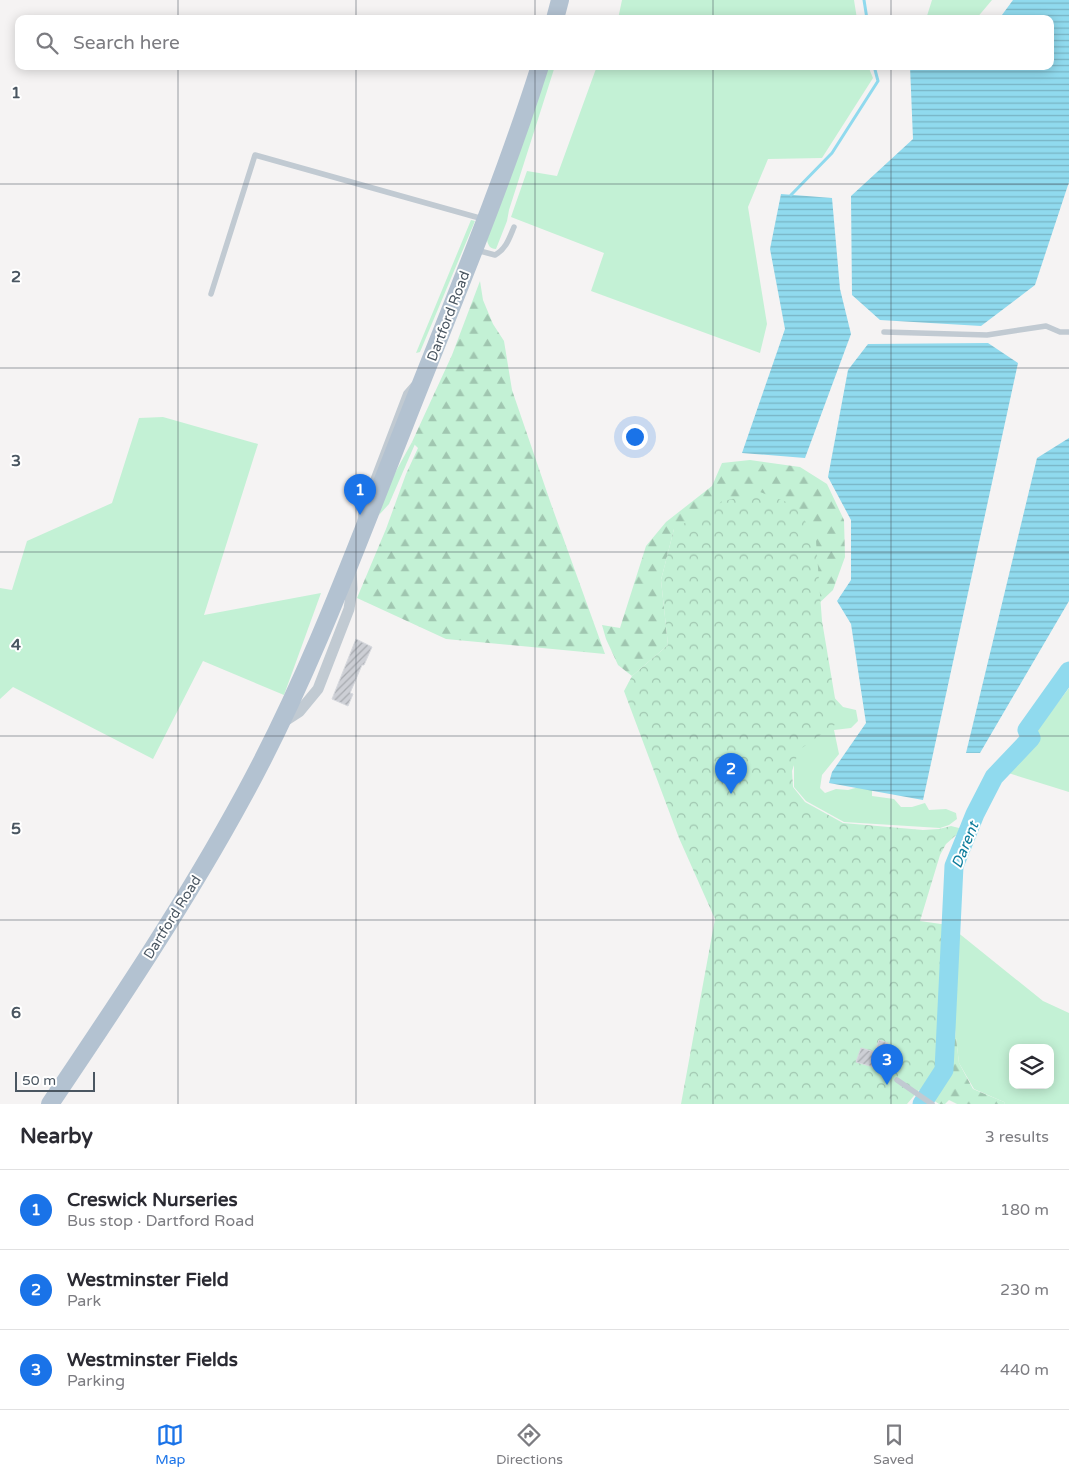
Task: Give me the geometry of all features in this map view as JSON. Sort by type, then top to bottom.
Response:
[{"type":"main road","points":[[556,15],[560,0]]},
{"type":"main road","name":"Dartford Road","points":[[50,1104],[194,884],[244,796],[282,723],[327,623],[429,366],[474,249],[539,70]]},
{"type":"lane","points":[[211,294],[254,155],[485,219]]},
{"type":"lane","points":[[474,249],[495,255],[506,247],[514,227]]},
{"type":"lane","points":[[884,332],[987,335],[1046,326],[1060,332],[1067,332]]},
{"type":"lane","points":[[897,1080],[919,1093],[932,1104]]},
{"type":"green space","points":[[622,0],[854,0],[856,15],[619,15]]},
{"type":"green space","points":[[932,0],[992,0],[979,15],[927,15]]},
{"type":"green space","points":[[547,70],[554,70],[507,221],[496,249],[488,244],[487,240]]},
{"type":"green space","points":[[596,70],[870,70],[873,78],[822,158],[768,159],[748,207],[767,324],[760,353],[591,291],[604,253],[511,217],[527,171],[557,176]]},
{"type":"green space","points":[[471,220],[475,221],[420,352],[416,353]]},
{"type":"green space","points":[[480,281],[483,300],[493,324],[504,341],[512,390],[605,654],[446,639],[357,598],[418,448],[412,442],[452,355]]},
{"type":"green space","points":[[163,417],[258,444],[204,615],[321,593],[284,695],[203,661],[153,759],[13,687],[0,699],[0,588],[12,590],[27,541],[112,503],[139,418]]},
{"type":"green space","points":[[412,442],[415,444],[389,504],[379,515],[385,491]]},
{"type":"green space","points":[[750,460],[800,467],[827,484],[844,520],[845,557],[833,590],[813,609],[674,529],[661,580],[668,645],[632,676],[618,665],[602,625],[620,628],[646,546],[666,522],[712,486],[722,463]]},
{"type":"green space","points":[[760,492],[797,506],[816,541],[822,621],[839,722],[799,750],[792,771],[793,787],[805,802],[843,823],[923,830],[951,826],[963,829],[946,844],[940,855],[920,921],[948,925],[940,1068],[926,1095],[919,1090],[907,1104],[681,1104],[715,919],[679,838],[624,691],[632,676],[668,645],[661,580],[674,529],[724,501]]},
{"type":"green space","points":[[1069,688],[1069,792],[1005,772]]},
{"type":"green space","points":[[829,692],[843,707],[856,710],[858,721],[851,728],[834,730],[839,754],[822,775],[820,788],[825,793],[836,789],[848,790],[859,787],[872,787],[872,796],[894,799],[901,807],[912,807],[925,803],[929,810],[946,809],[956,813],[957,819],[949,825],[940,828],[844,822],[806,801],[794,787],[794,750]]},
{"type":"green space","points":[[956,931],[1043,1001],[1069,1013],[1069,1104],[1005,1104],[974,1089],[959,1063],[953,1012]]},
{"type":"green space","points":[[953,1012],[959,1063],[973,1089],[1005,1104],[957,1104],[949,1100],[945,1104],[939,1104],[933,1100],[943,1085]]},
{"type":"water","points":[[1013,0],[1069,0],[1069,182],[1035,285],[981,326],[880,320],[852,295],[851,196],[913,139],[910,70],[1054,70],[1054,15],[1002,15]]},
{"type":"water","points":[[781,194],[832,198],[840,289],[851,334],[805,458],[742,453],[785,329],[770,249]]},
{"type":"water","points":[[988,343],[1018,363],[923,800],[829,783],[832,772],[866,723],[851,624],[837,601],[851,580],[851,520],[828,477],[848,370],[868,344]]},
{"type":"water","points":[[1069,438],[1069,601],[980,753],[966,753],[1037,458]]},
{"type":"building","points":[[356,639],[372,647],[350,693],[353,694],[348,706],[332,699]]},
{"type":"building","points":[[879,1040],[888,1043],[880,1069],[856,1062],[861,1048],[875,1052]]},
{"type":"waterway","points":[[864,0],[866,15]]},
{"type":"waterway","points":[[791,195],[832,153],[878,81],[875,70]]},
{"type":"waterway","name":"Darent","points":[[922,1104],[944,1070],[954,866],[975,814],[994,777],[1031,738],[1027,730],[1069,671]]},
{"type":"place","name":"Creswick Nurseries","points":[[360,515]]},
{"type":"place","name":"Westminster Field","points":[[731,794]]},
{"type":"place","name":"Westminster Fields","points":[[887,1085]]}]
